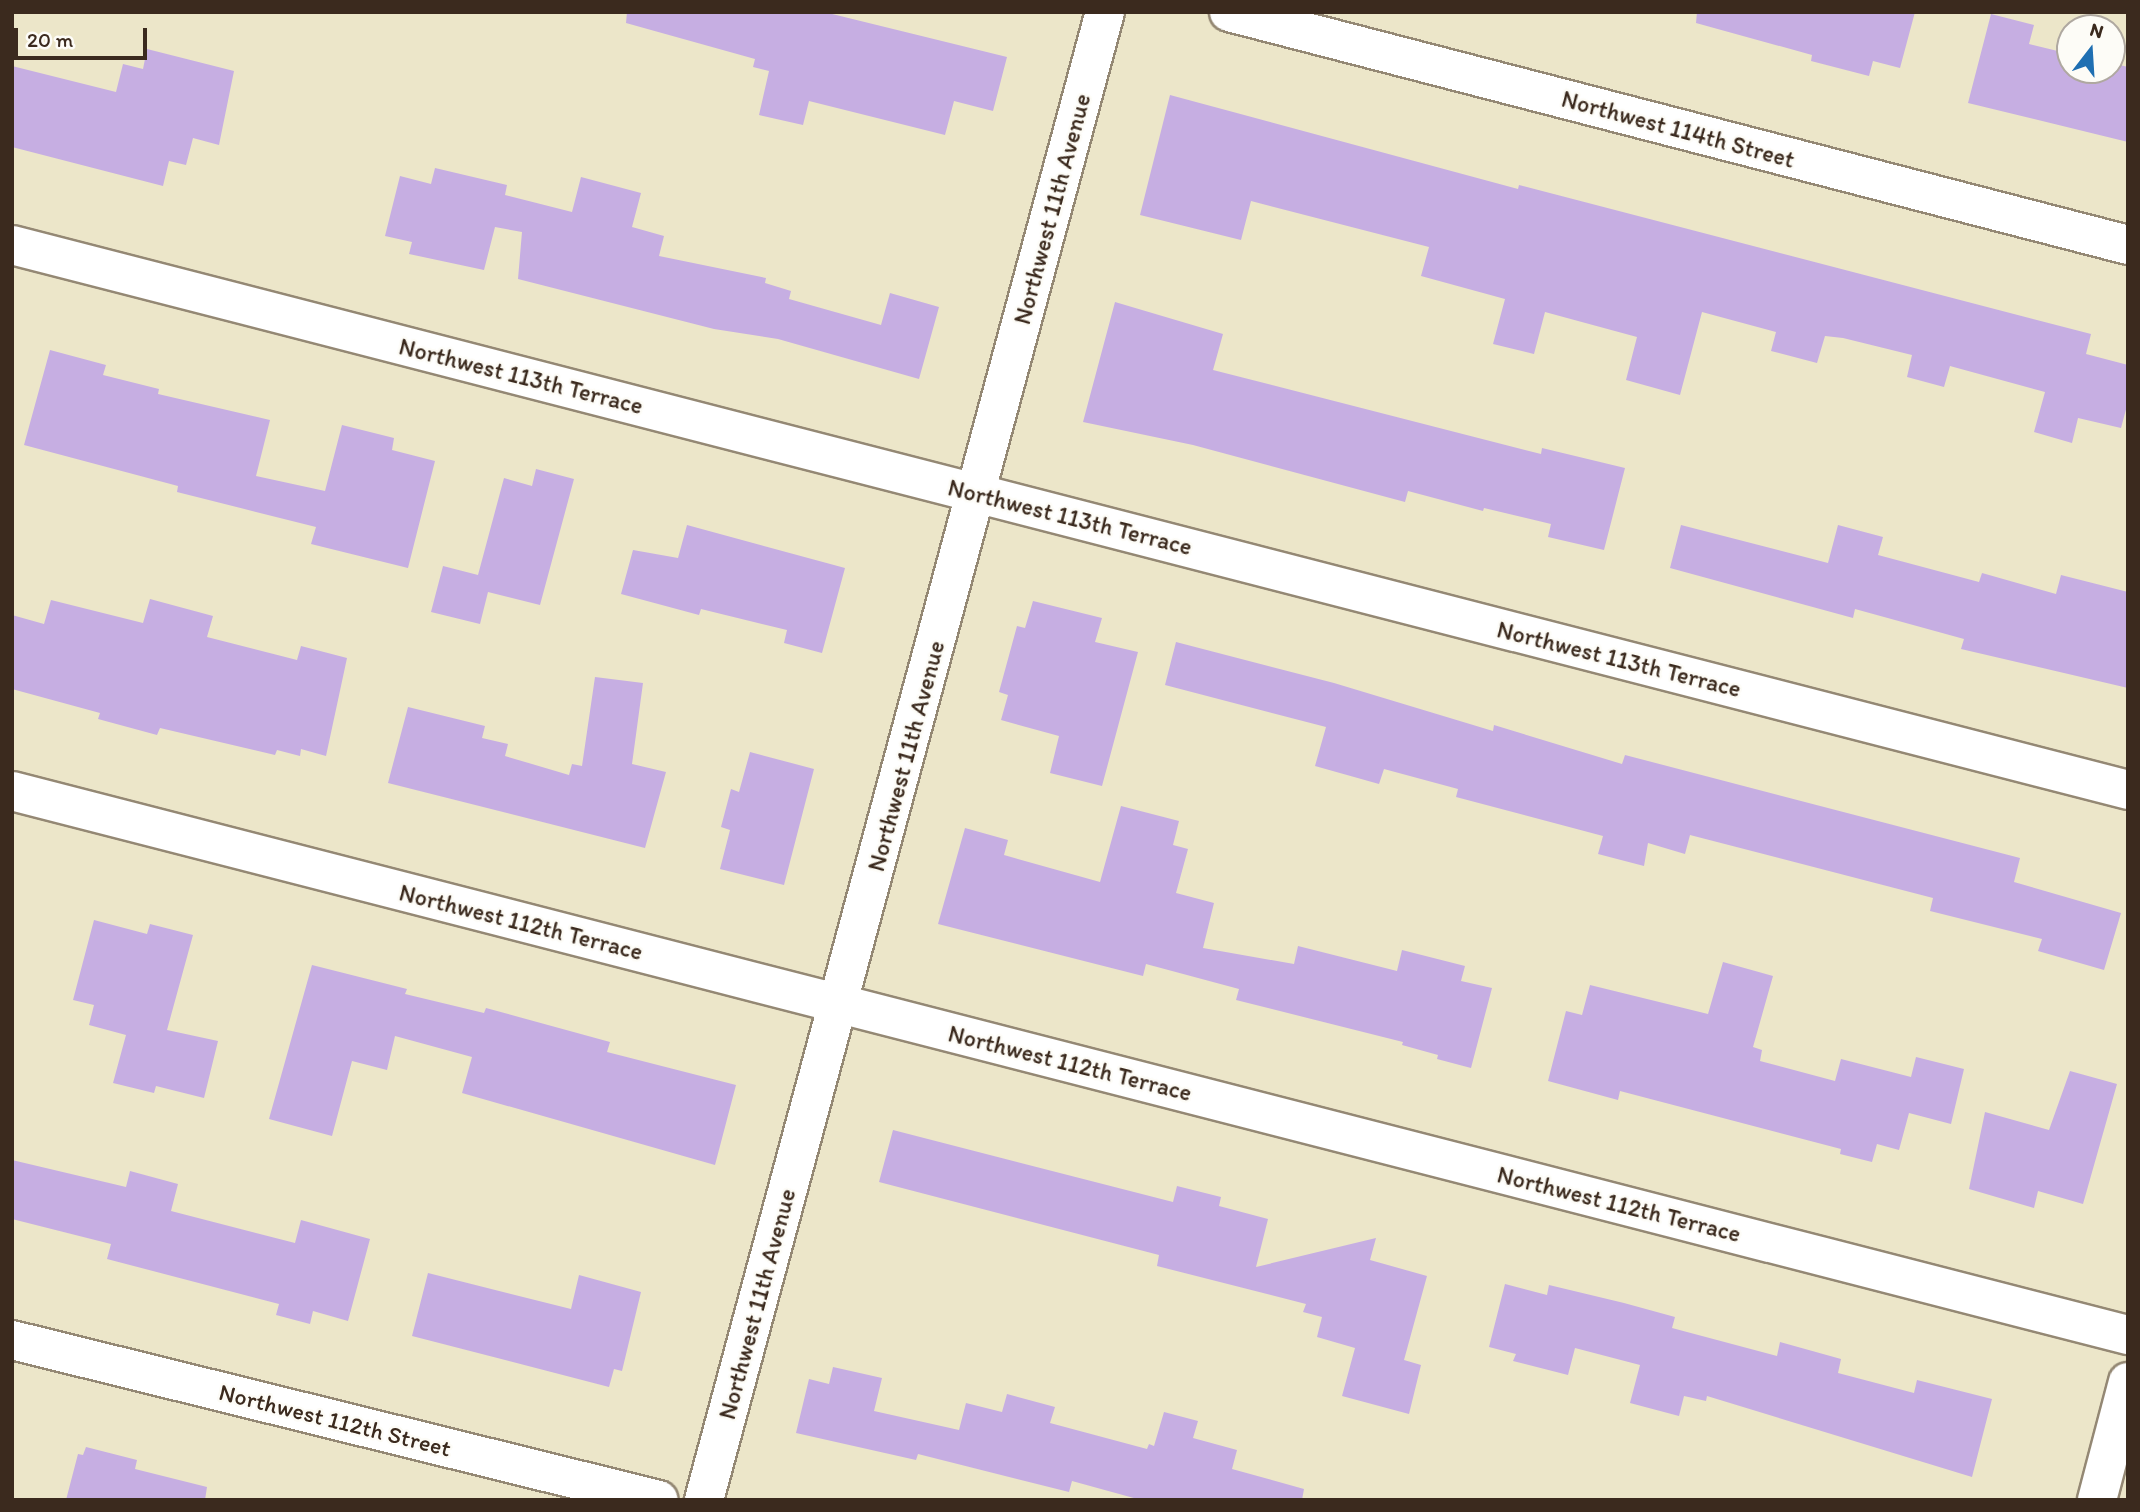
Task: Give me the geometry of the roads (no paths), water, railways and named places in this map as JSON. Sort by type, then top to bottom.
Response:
[{"type":"street","name":"Northwest 11th Avenue","points":[[704,1500],[1105,12]]},
{"type":"street","name":"Northwest 114th Street","points":[[1229,12],[2128,245]]},
{"type":"street","name":"Northwest 113th Terrace","points":[[12,245],[2128,790]]},
{"type":"street","name":"Northwest 112th Terrace","points":[[12,792],[2128,1335]]},
{"type":"street","name":"Northwest 112th Street","points":[[12,1340],[659,1500]]},
{"type":"street","points":[[2097,1500],[2128,1382]]}]
